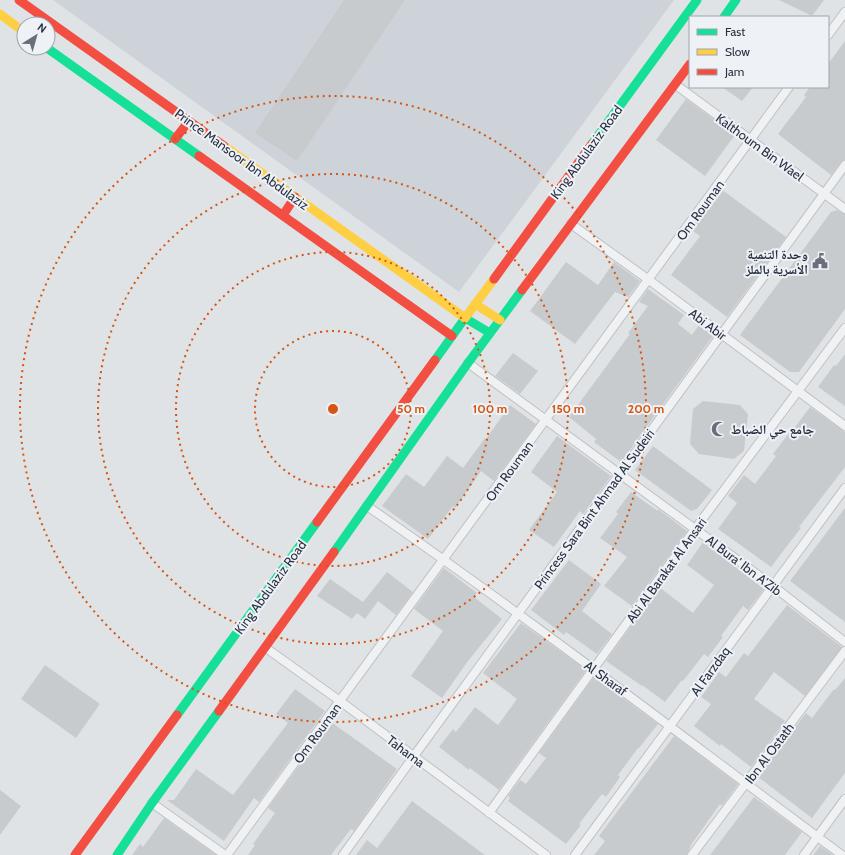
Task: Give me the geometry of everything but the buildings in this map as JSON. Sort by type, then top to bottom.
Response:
[{"type":"main road","name":"King Abdulaziz Road","points":[[75,855],[697,0]]},
{"type":"main road","points":[[725,16],[736,0]]},
{"type":"main road","name":"Prince Mansoor Ibn Abdulaziz","points":[[25,2],[465,318]]},
{"type":"main road","points":[[0,14],[16,26]]},
{"type":"main road","name":"Prince Mansoor Ibn Abdulaziz","points":[[56,54],[452,336]]},
{"type":"main road","points":[[117,855],[152,803],[266,648],[490,333],[676,85],[689,66]]},
{"type":"main road","points":[[175,139],[189,121]]},
{"type":"main road","points":[[283,215],[295,197]]},
{"type":"main road","points":[[475,304],[500,320]]},
{"type":"main road","points":[[465,318],[490,333]]},
{"type":"street","points":[[829,34],[845,12]]},
{"type":"street","name":"Kalthoum Bin Wael","points":[[676,85],[845,208]]},
{"type":"street","name":"Om Rouman","points":[[226,855],[788,88]]},
{"type":"street","name":"Princess Sara Bint Ahmad Al Sudeiri","points":[[343,855],[845,165]]},
{"type":"street","name":"Abi Abir","points":[[571,224],[649,280],[845,426]]},
{"type":"street","name":"Abi Al Barakat Al Ansari","points":[[489,813],[695,529],[845,328]]},
{"type":"street","name":"Al Bura' Ibn A'Zib","points":[[468,364],[773,586],[845,642]]},
{"type":"street","name":"Al Farzdaq","points":[[575,855],[845,488]]},
{"type":"street","name":"Al Sharaf","points":[[367,506],[444,559],[670,725],[842,855]]},
{"type":"street","name":"Tahama","points":[[266,648],[340,701],[546,855]]},
{"type":"street","name":"Ibn Al Ostath","points":[[692,855],[845,650]]},
{"type":"street","points":[[804,855],[845,798]]},
{"type":"street","points":[[152,803],[226,855]]},
{"type":"shaded area","points":[[53,0],[674,0],[459,292]]},
{"type":"traffic: fast","points":[[592,144],[697,0]]},
{"type":"traffic: fast","points":[[725,16],[736,0]]},
{"type":"traffic: fast","points":[[56,54],[199,156]]},
{"type":"traffic: fast","points":[[334,552],[468,363],[522,290]]},
{"type":"traffic: fast","points":[[435,360],[465,318],[490,333]]},
{"type":"traffic: fast","points":[[177,715],[317,522]]},
{"type":"traffic: fast","points":[[117,855],[152,803],[219,711]]},
{"type":"traffic: slow","points":[[0,14],[16,26]]},
{"type":"traffic: slow","points":[[224,146],[465,318],[494,279]]},
{"type":"traffic: slow","points":[[475,304],[500,320]]},
{"type":"traffic: jam","points":[[19,0],[224,146]]},
{"type":"traffic: jam","points":[[522,290],[689,65]]},
{"type":"traffic: jam","points":[[175,139],[189,121]]},
{"type":"traffic: jam","points":[[494,279],[592,144]]},
{"type":"traffic: jam","points":[[199,156],[452,336]]},
{"type":"traffic: jam","points":[[283,215],[295,197]]},
{"type":"traffic: jam","points":[[317,522],[435,360]]},
{"type":"traffic: jam","points":[[219,711],[334,552]]},
{"type":"traffic: jam","points":[[75,855],[177,715]]},
{"type":"place","name":"وحدة التنمية الأسرية بالملز","points":[[820,261]]},
{"type":"place","name":"جامع حي الضباط","points":[[719,429]]}]
